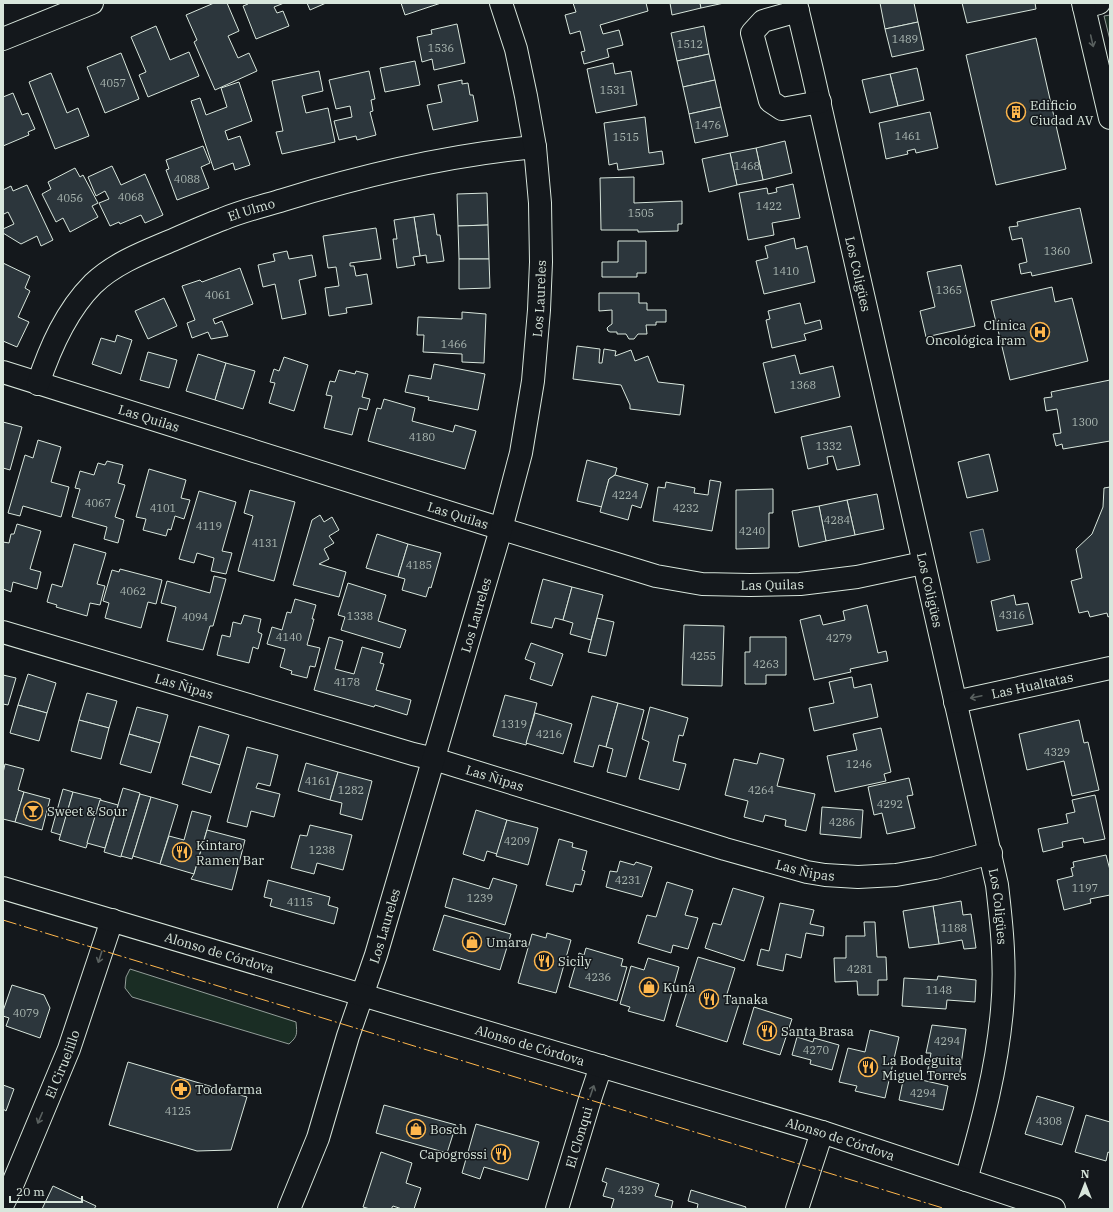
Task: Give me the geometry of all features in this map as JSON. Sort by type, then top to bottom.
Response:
[{"type":"street","points":[[3,39],[92,3]]},
{"type":"street","name":"Los Laureles","points":[[289,1209],[318,1138],[348,1036],[376,955],[501,529],[521,453],[533,381],[539,310],[541,262],[540,204],[535,147],[516,50],[501,3]]},
{"type":"street","points":[[1089,4],[1110,118]]},
{"type":"street","points":[[797,7],[763,21],[752,33],[770,102],[782,109],[820,102]]},
{"type":"street","name":"Los Coligües","points":[[797,7],[820,102],[923,563],[991,853],[997,885],[1004,949],[1004,979],[999,1038],[978,1137],[966,1180]]},
{"type":"street","name":"El Ulmo","points":[[38,384],[46,360],[74,307],[94,284],[125,261],[224,218],[350,181],[435,162],[535,147]]},
{"type":"street","name":"Las Quilas","points":[[3,372],[501,529],[656,576],[702,584],[800,584],[857,577],[923,563]]},
{"type":"street","name":"Las Ñipas","points":[[3,632],[405,752],[434,759],[725,849],[807,872],[858,877],[896,875],[935,868],[991,853]]},
{"type":"street","name":"Las Hualtatas","points":[[955,702],[1110,668]]},
{"type":"street","name":"Alonso de Córdova","points":[[3,888],[822,1132],[1054,1209]]},
{"type":"street","name":"El Ciruelillo","points":[[3,1204],[69,1049],[112,920]]},
{"type":"street","name":"El Clonqui","points":[[557,1209],[590,1096],[601,1066]]},
{"type":"street","points":[[797,1209],[822,1132]]},
{"type":"green space","points":[[1110,15],[1110,40],[1104,16]]},
{"type":"green space","points":[[130,969],[296,1022],[297,1032],[294,1039],[289,1044],[132,997],[125,988],[126,977]]},
{"type":"water","points":[[983,529],[990,560],[977,563],[970,532]]},
{"type":"building","points":[[214,3],[227,3],[239,31],[228,36],[238,58],[249,53],[257,71],[215,90],[194,42],[197,40],[186,15]]},
{"type":"building","points":[[248,3],[284,3],[274,7],[277,13],[283,11],[289,26],[256,39],[243,6]]},
{"type":"building","points":[[307,3],[326,3],[310,10]]},
{"type":"building","points":[[401,3],[441,3],[405,15]]},
{"type":"building","points":[[573,3],[646,3],[648,11],[600,25],[603,34],[619,30],[623,45],[607,49],[609,57],[584,64],[581,52],[585,51],[580,31],[570,34],[565,15],[576,12]]},
{"type":"building","points":[[670,3],[700,3],[701,8],[672,15]]},
{"type":"building","points":[[700,3],[724,3],[701,8]]},
{"type":"building","points":[[880,3],[914,3],[918,22],[885,29]]},
{"type":"building","points":[[962,3],[1035,3],[1036,9],[967,23]]},
{"type":"building","points":[[918,22],[924,50],[892,57],[885,29]]},
{"type":"building","points":[[457,24],[465,63],[434,70],[432,59],[422,62],[417,37],[432,34],[431,30]]},
{"type":"building","points":[[156,26],[170,60],[189,52],[199,76],[148,97],[139,75],[146,72],[131,37]]},
{"type":"building","points":[[704,26],[709,54],[677,61],[671,33]]},
{"type":"building","name":"Edificio Ciudad AV","points":[[1036,38],[1066,169],[996,185],[966,55]]},
{"type":"building","points":[[121,53],[139,99],[105,113],[87,67]]},
{"type":"building","points":[[709,54],[715,80],[683,87],[677,61]]},
{"type":"building","points":[[415,61],[420,85],[385,92],[380,68]]},
{"type":"building","points":[[613,63],[615,74],[631,71],[637,105],[596,113],[587,69]]},
{"type":"building","points":[[917,68],[924,100],[898,106],[890,74]]},
{"type":"building","points":[[319,71],[323,91],[302,96],[306,113],[328,108],[335,142],[282,154],[276,132],[283,131],[272,81]]},
{"type":"building","points":[[369,71],[375,99],[371,100],[373,111],[370,112],[376,135],[357,140],[356,136],[339,140],[334,121],[352,117],[350,106],[336,109],[329,80]]},
{"type":"building","points":[[51,73],[67,113],[78,108],[89,136],[55,149],[29,82]]},
{"type":"building","points":[[890,74],[898,106],[870,113],[862,80]]},
{"type":"building","points":[[462,80],[462,84],[468,83],[470,95],[473,95],[478,121],[433,130],[427,105],[442,102],[438,85]]},
{"type":"building","points":[[715,80],[721,107],[689,114],[683,87]]},
{"type":"building","points":[[239,82],[252,121],[225,131],[228,140],[240,136],[250,165],[235,170],[233,163],[214,170],[191,101],[200,98],[206,115],[227,107],[221,88]]},
{"type":"building","points":[[13,93],[22,115],[28,113],[35,129],[28,132],[29,135],[3,146],[3,97]]},
{"type":"building","points":[[721,107],[728,136],[695,143],[689,114]]},
{"type":"building","points":[[930,112],[938,148],[916,153],[915,149],[907,151],[908,154],[886,159],[879,123]]},
{"type":"building","points":[[645,117],[649,153],[662,151],[664,164],[618,170],[617,163],[609,165],[604,123]]},
{"type":"building","points":[[785,141],[792,173],[763,180],[756,148]]},
{"type":"building","points":[[203,146],[210,163],[201,167],[209,188],[177,200],[166,170],[169,169],[166,160]]},
{"type":"building","points":[[756,148],[763,180],[737,185],[730,153]]},
{"type":"building","points":[[730,153],[737,185],[709,192],[702,159]]},
{"type":"building","points":[[112,166],[121,185],[145,174],[163,215],[145,223],[141,215],[120,224],[119,222],[110,226],[99,203],[109,199],[105,191],[96,196],[88,177]]},
{"type":"building","points":[[75,168],[80,177],[83,175],[98,203],[92,206],[98,217],[70,232],[63,218],[56,222],[42,194],[51,189],[48,182]]},
{"type":"building","points":[[634,177],[634,203],[682,201],[682,224],[678,224],[678,231],[638,232],[638,230],[601,230],[600,178]]},
{"type":"building","points":[[793,184],[800,218],[772,223],[774,235],[748,240],[739,193],[767,188],[768,194],[777,192],[776,188]]},
{"type":"building","points":[[27,185],[53,240],[41,246],[37,236],[21,244],[3,233],[3,229],[14,224],[8,212],[4,214],[3,211],[3,190],[11,186],[13,191]]},
{"type":"building","points":[[487,193],[488,225],[458,226],[457,194]]},
{"type":"building","points":[[1080,208],[1092,263],[1032,276],[1031,272],[1021,274],[1019,264],[1027,262],[1022,238],[1012,240],[1009,227],[1018,226],[1017,222]]},
{"type":"building","points":[[434,214],[437,235],[440,235],[444,261],[427,263],[426,255],[420,256],[414,217]]},
{"type":"building","points":[[414,217],[420,256],[413,257],[415,265],[397,268],[393,239],[397,239],[394,220]]},
{"type":"building","points":[[488,225],[489,259],[459,259],[458,226]]},
{"type":"building","points":[[376,228],[381,259],[350,263],[350,266],[354,266],[356,276],[367,274],[372,304],[346,308],[347,313],[329,316],[325,288],[339,286],[336,267],[328,268],[323,236]]},
{"type":"building","points":[[794,238],[796,249],[807,246],[815,282],[764,294],[756,261],[768,258],[765,246]]},
{"type":"building","points":[[618,241],[646,241],[646,273],[637,273],[637,277],[602,277],[602,262],[618,262]]},
{"type":"building","points":[[287,251],[289,259],[312,255],[316,276],[299,280],[306,314],[282,319],[275,284],[263,287],[258,265],[275,261],[273,254]]},
{"type":"building","points":[[459,259],[489,259],[490,288],[459,289]]},
{"type":"building","points":[[3,263],[30,276],[25,288],[30,291],[18,317],[29,322],[17,347],[3,341]]},
{"type":"building","points":[[961,265],[975,326],[926,337],[920,311],[935,307],[927,272]]},
{"type":"building","points":[[240,268],[253,304],[213,319],[215,324],[222,321],[228,336],[211,339],[208,332],[192,338],[187,323],[195,320],[182,286],[200,280],[202,282]]},
{"type":"building","name":"Clínica Oncológica Iram","points":[[1052,287],[1055,302],[1072,298],[1088,361],[1010,380],[991,301]]},
{"type":"building","points":[[599,293],[639,293],[639,303],[647,303],[647,310],[666,310],[666,322],[656,322],[656,325],[646,325],[647,334],[638,334],[634,339],[629,339],[626,334],[610,332],[607,328],[612,324],[612,310],[599,311]]},
{"type":"building","points":[[164,298],[177,326],[148,339],[135,311]]},
{"type":"building","points":[[800,303],[805,324],[820,320],[822,329],[804,334],[806,340],[772,348],[766,320],[770,319],[768,311]]},
{"type":"building","points":[[462,312],[486,314],[484,363],[462,362],[462,354],[423,352],[424,335],[417,335],[418,317],[462,319]]},
{"type":"building","points":[[117,335],[132,340],[121,374],[92,364],[101,338],[115,342]]},
{"type":"building","points":[[577,346],[600,349],[599,363],[602,363],[604,349],[616,351],[615,356],[631,350],[635,361],[648,356],[658,382],[684,385],[680,415],[630,409],[630,405],[621,385],[573,379]]},
{"type":"building","points":[[148,352],[177,360],[169,388],[140,380]]},
{"type":"building","points":[[198,354],[226,363],[215,400],[186,391]]},
{"type":"building","points":[[795,355],[800,374],[833,366],[840,397],[775,413],[763,363]]},
{"type":"building","points":[[284,357],[308,365],[294,411],[269,403],[275,383],[270,382],[274,369],[279,371]]},
{"type":"building","points":[[226,363],[255,371],[243,409],[215,400]]},
{"type":"building","points":[[434,364],[485,374],[478,410],[428,400],[429,397],[405,392],[409,375],[431,379]]},
{"type":"building","points":[[339,370],[355,374],[356,371],[368,374],[362,397],[370,399],[367,410],[359,408],[352,435],[324,428],[332,396],[326,395],[330,381],[335,382]]},
{"type":"building","points":[[1110,380],[1110,441],[1063,449],[1062,444],[1056,446],[1053,434],[1061,433],[1057,409],[1046,411],[1044,398],[1052,397],[1051,392]]},
{"type":"building","points":[[384,399],[415,408],[412,421],[453,432],[455,425],[476,431],[465,469],[368,441],[377,408],[381,409]]},
{"type":"building","points":[[3,422],[22,427],[10,470],[3,468]]},
{"type":"building","points":[[851,426],[860,465],[837,470],[833,456],[827,457],[828,464],[808,469],[801,437]]},
{"type":"building","points":[[38,440],[61,447],[51,482],[69,487],[61,517],[23,506],[20,516],[8,513],[25,455],[33,458]]},
{"type":"building","points":[[989,454],[998,491],[967,498],[958,462]]},
{"type":"building","points":[[587,460],[617,468],[615,475],[609,479],[602,507],[577,501]]},
{"type":"building","points":[[107,461],[123,465],[118,483],[125,485],[115,517],[124,520],[118,543],[104,539],[107,527],[72,517],[80,489],[75,488],[80,471],[94,475],[98,463],[105,465]]},
{"type":"building","points":[[149,469],[186,480],[181,498],[190,500],[184,519],[175,516],[171,530],[168,529],[166,536],[143,530],[146,519],[136,517]]},
{"type":"building","points":[[615,475],[648,484],[641,508],[632,505],[628,520],[600,512],[609,479]]},
{"type":"building","points":[[710,480],[721,482],[712,531],[653,521],[658,487],[665,488],[666,482],[695,488],[694,493],[708,495]]},
{"type":"building","points":[[1110,487],[1110,616],[1108,617],[1107,613],[1090,617],[1088,611],[1079,613],[1071,581],[1082,578],[1076,549],[1092,534],[1103,507],[1104,488]]},
{"type":"building","points":[[773,489],[773,513],[769,513],[769,548],[736,549],[736,490]]},
{"type":"building","points":[[250,490],[295,502],[274,581],[238,571],[253,516],[244,513]]},
{"type":"building","points":[[199,491],[236,502],[222,551],[232,553],[226,574],[211,571],[214,558],[197,553],[194,563],[179,559]]},
{"type":"building","points":[[877,494],[884,529],[855,535],[847,500]]},
{"type":"building","points":[[847,500],[855,535],[826,541],[819,506]]},
{"type":"building","points":[[819,506],[826,541],[799,547],[792,511]]},
{"type":"building","points":[[320,515],[324,522],[332,517],[339,530],[329,536],[334,543],[324,549],[329,559],[319,564],[346,572],[339,597],[293,585],[312,520]]},
{"type":"building","points":[[17,524],[41,531],[30,569],[41,572],[37,589],[13,582],[11,592],[3,589],[3,542],[9,543],[11,534],[14,534]]},
{"type":"building","points":[[377,534],[408,544],[398,577],[366,568]]},
{"type":"building","points":[[74,544],[106,553],[97,584],[105,586],[100,605],[90,603],[87,616],[56,607],[57,605],[47,602],[52,584],[62,587]]},
{"type":"building","points":[[408,544],[441,553],[431,588],[429,587],[426,597],[402,590],[405,579],[398,577]]},
{"type":"building","points":[[120,569],[162,580],[156,604],[148,602],[141,628],[105,618],[109,603],[103,601],[112,570],[119,572]]},
{"type":"building","points":[[214,576],[226,579],[213,626],[210,626],[203,650],[167,641],[176,607],[161,603],[167,581],[210,593]]},
{"type":"building","points":[[543,579],[572,587],[563,620],[555,618],[552,628],[531,623]]},
{"type":"building","points":[[348,583],[386,595],[378,621],[406,630],[400,648],[341,630],[345,617],[338,615]]},
{"type":"building","points":[[572,587],[603,595],[591,640],[570,634],[573,623],[563,620]]},
{"type":"building","points":[[1014,595],[1016,605],[1028,603],[1033,624],[997,631],[991,601]]},
{"type":"building","points":[[295,599],[316,605],[307,645],[320,648],[315,667],[310,666],[307,678],[291,674],[292,671],[280,667],[285,649],[267,644],[272,627],[282,630],[287,612],[291,613]]},
{"type":"building","points":[[867,605],[878,653],[886,651],[888,661],[850,669],[851,672],[814,680],[800,620],[820,615],[823,625],[845,620],[843,611]]},
{"type":"building","points":[[244,615],[261,619],[258,632],[262,634],[258,649],[253,647],[249,663],[217,655],[222,635],[230,637],[233,622],[241,624]]},
{"type":"building","points":[[597,618],[614,622],[606,656],[588,652]]},
{"type":"building","points":[[684,625],[724,626],[722,686],[682,685]]},
{"type":"building","points":[[329,637],[343,641],[335,669],[354,674],[362,647],[383,653],[380,663],[384,664],[376,690],[411,700],[407,715],[375,705],[374,707],[314,690]]},
{"type":"building","points":[[750,637],[786,637],[786,675],[766,675],[766,684],[745,684],[745,652],[750,652]]},
{"type":"building","points":[[531,643],[563,654],[552,686],[530,679],[535,663],[525,659]]},
{"type":"building","points":[[28,674],[56,683],[47,713],[18,705]]},
{"type":"building","points":[[3,675],[16,678],[8,705],[3,704]]},
{"type":"building","points":[[852,677],[854,688],[871,684],[878,717],[814,731],[809,708],[834,703],[829,682]]},
{"type":"building","points":[[87,693],[117,701],[109,728],[79,720]]},
{"type":"building","points":[[505,695],[537,703],[526,745],[493,736]]},
{"type":"building","points":[[592,696],[618,703],[606,747],[599,745],[593,767],[574,762]]},
{"type":"building","points":[[618,703],[644,710],[626,777],[607,772],[613,749],[606,747]]},
{"type":"building","points":[[18,705],[47,713],[39,741],[10,733]]},
{"type":"building","points":[[137,707],[168,715],[160,743],[129,734]]},
{"type":"building","points":[[650,707],[688,718],[683,736],[679,735],[673,761],[686,764],[679,790],[639,779],[649,742],[642,739]]},
{"type":"building","points":[[535,713],[572,724],[563,754],[526,743]]},
{"type":"building","points":[[79,720],[109,728],[101,759],[71,751]]},
{"type":"building","points":[[1079,720],[1084,743],[1088,742],[1099,790],[1072,796],[1064,761],[1027,770],[1019,734]]},
{"type":"building","points":[[199,726],[229,735],[220,765],[190,756]]},
{"type":"building","points":[[881,728],[891,772],[884,774],[886,781],[835,792],[827,756],[857,750],[853,734]]},
{"type":"building","points":[[129,734],[160,743],[151,773],[120,764]]},
{"type":"building","points":[[247,747],[278,755],[270,786],[258,783],[256,788],[280,794],[274,817],[251,811],[247,827],[227,822]]},
{"type":"building","points":[[760,753],[784,759],[777,786],[815,794],[806,831],[785,826],[786,820],[765,815],[763,822],[744,817],[748,801],[725,795],[734,759],[757,764]]},
{"type":"building","points":[[190,756],[220,765],[211,793],[182,784]]},
{"type":"building","points":[[306,763],[338,772],[330,800],[298,791]]},
{"type":"building","points":[[5,764],[24,769],[18,790],[24,792],[15,822],[3,819],[3,773]]},
{"type":"building","points":[[338,772],[372,781],[362,820],[340,814],[342,803],[330,800]]},
{"type":"building","points":[[909,778],[913,795],[907,796],[915,828],[887,834],[882,813],[874,815],[868,787]]},
{"type":"building","points":[[123,788],[140,793],[121,857],[104,852]]},
{"type":"building","points":[[63,789],[73,792],[61,835],[51,832]]},
{"type":"building","name":"Sweet & Sour","points":[[24,792],[50,799],[42,830],[15,822]]},
{"type":"building","points":[[73,792],[101,799],[86,848],[59,840]]},
{"type":"building","points":[[140,794],[151,797],[132,859],[121,856]]},
{"type":"building","points":[[1095,795],[1105,839],[1084,843],[1083,838],[1062,842],[1063,847],[1043,852],[1038,829],[1068,823],[1066,814],[1075,812],[1072,800]]},
{"type":"building","points":[[151,797],[178,805],[160,864],[133,856]]},
{"type":"building","points":[[100,800],[118,805],[105,848],[87,843]]},
{"type":"building","points":[[822,807],[863,810],[861,838],[820,834]]},
{"type":"building","points":[[476,810],[507,820],[497,854],[487,851],[484,861],[463,854]]},
{"type":"building","name":"Kintaro Ramen Bar","points":[[192,811],[211,816],[194,874],[160,864],[169,836],[184,840]]},
{"type":"building","points":[[507,820],[538,828],[528,865],[496,856]]},
{"type":"building","points":[[310,825],[352,835],[343,870],[317,863],[314,874],[291,868],[300,835],[307,836]]},
{"type":"building","points":[[207,830],[245,840],[232,890],[191,879],[194,874]]},
{"type":"building","points":[[559,839],[573,843],[572,847],[587,851],[582,870],[585,871],[581,885],[575,884],[573,892],[546,885]]},
{"type":"building","points":[[1106,855],[1110,870],[1110,895],[1090,899],[1091,903],[1064,910],[1057,880],[1073,876],[1071,868],[1074,867],[1073,862]]},
{"type":"building","points":[[620,861],[634,865],[636,862],[652,867],[642,897],[606,887],[610,871],[617,872]]},
{"type":"building","points":[[453,878],[489,889],[493,878],[517,885],[505,925],[445,907]]},
{"type":"building","points":[[268,880],[330,897],[328,905],[338,908],[334,924],[270,906],[272,899],[264,897]]},
{"type":"building","points":[[667,882],[693,890],[685,915],[698,918],[688,949],[673,945],[671,953],[638,943],[647,915],[656,917]]},
{"type":"building","points":[[733,888],[764,897],[744,961],[705,948],[713,923],[721,925]]},
{"type":"building","points":[[961,901],[963,915],[971,914],[976,948],[964,949],[962,940],[939,944],[933,906]]},
{"type":"building","points":[[780,903],[814,910],[810,924],[824,927],[823,936],[806,933],[801,958],[786,954],[783,971],[757,965],[761,949],[769,951]]},
{"type":"building","points":[[933,906],[939,944],[909,948],[903,911]]},
{"type":"building","name":"Umara","points":[[444,915],[511,934],[500,970],[433,950]]},
{"type":"building","points":[[864,922],[875,922],[877,957],[886,957],[887,980],[878,980],[878,995],[858,995],[857,981],[835,982],[834,958],[846,958],[846,936],[865,936]]},
{"type":"building","name":"Sicily","points":[[547,933],[571,940],[556,993],[518,983],[532,934],[546,938]]},
{"type":"building","points":[[586,948],[623,959],[621,966],[627,967],[617,1001],[569,987],[579,953],[584,955]]},
{"type":"building","name":"Tanaka","points":[[698,957],[735,968],[726,997],[740,1001],[727,1042],[676,1026]]},
{"type":"building","name":"Kuna","points":[[648,958],[679,967],[664,1021],[628,1011],[630,1007],[620,1004],[631,966],[644,970]]},
{"type":"building","points":[[938,976],[976,980],[975,1002],[947,1000],[946,1009],[902,1006],[904,978],[937,980]]},
{"type":"building","points":[[12,985],[44,995],[50,1008],[40,1038],[6,1026],[9,1018],[3,1016],[3,1011]]},
{"type":"building","name":"Santa Brasa","points":[[754,1007],[792,1019],[780,1055],[743,1044]]},
{"type":"building","points":[[932,1025],[966,1029],[959,1079],[927,1074],[931,1053],[926,1053]]},
{"type":"building","name":"La Bodeguita Miguel Torres","points":[[870,1030],[899,1037],[885,1098],[855,1091],[857,1086],[839,1082],[848,1048],[865,1052]]},
{"type":"building","points":[[797,1037],[813,1042],[814,1038],[839,1045],[832,1070],[810,1064],[811,1060],[792,1055]]},
{"type":"building","points":[[128,1062],[247,1097],[231,1150],[197,1151],[109,1125]]},
{"type":"building","points":[[904,1076],[948,1086],[943,1110],[899,1100]]},
{"type":"building","points":[[3,1085],[14,1089],[6,1111],[3,1109]]},
{"type":"building","points":[[1037,1096],[1074,1107],[1062,1145],[1025,1134]]},
{"type":"building","name":"Bosch","points":[[384,1105],[456,1125],[447,1153],[376,1133]]},
{"type":"building","points":[[1086,1115],[1110,1122],[1110,1153],[1108,1152],[1106,1161],[1075,1152]]},
{"type":"building","name":"Capogrossi","points":[[476,1124],[539,1142],[528,1180],[484,1167],[480,1179],[462,1173]]},
{"type":"building","points":[[381,1152],[412,1163],[406,1183],[421,1188],[414,1209],[402,1209],[393,1206],[391,1209],[370,1209],[363,1207]]},
{"type":"building","points":[[606,1168],[659,1184],[655,1196],[673,1201],[671,1209],[611,1209],[614,1199],[603,1196],[607,1183],[602,1181]]},
{"type":"building","points":[[53,1186],[96,1206],[94,1209],[42,1209]]},
{"type":"building","points":[[691,1190],[746,1207],[745,1209],[697,1209],[698,1204],[688,1201]]},
{"type":"power","points":[[3,920],[946,1209]]},
{"type":"place","name":"Edificio Ciudad AV","points":[[1016,112]]},
{"type":"place","name":"Clínica Oncológica Iram","points":[[1040,332]]},
{"type":"place","name":"Sweet & Sour","points":[[33,811]]},
{"type":"place","name":"Kintaro Ramen Bar","points":[[182,852]]},
{"type":"place","name":"Umara","points":[[472,942]]},
{"type":"place","name":"Sicily","points":[[544,961]]},
{"type":"place","name":"Kuna","points":[[649,987]]},
{"type":"place","name":"Tanaka","points":[[709,999]]},
{"type":"place","name":"Santa Brasa","points":[[767,1031]]},
{"type":"place","name":"La Bodeguita Miguel Torres","points":[[868,1067]]},
{"type":"place","name":"Todofarma","points":[[181,1089]]},
{"type":"place","name":"Bosch","points":[[416,1129]]},
{"type":"place","name":"Capogrossi","points":[[501,1154]]}]
